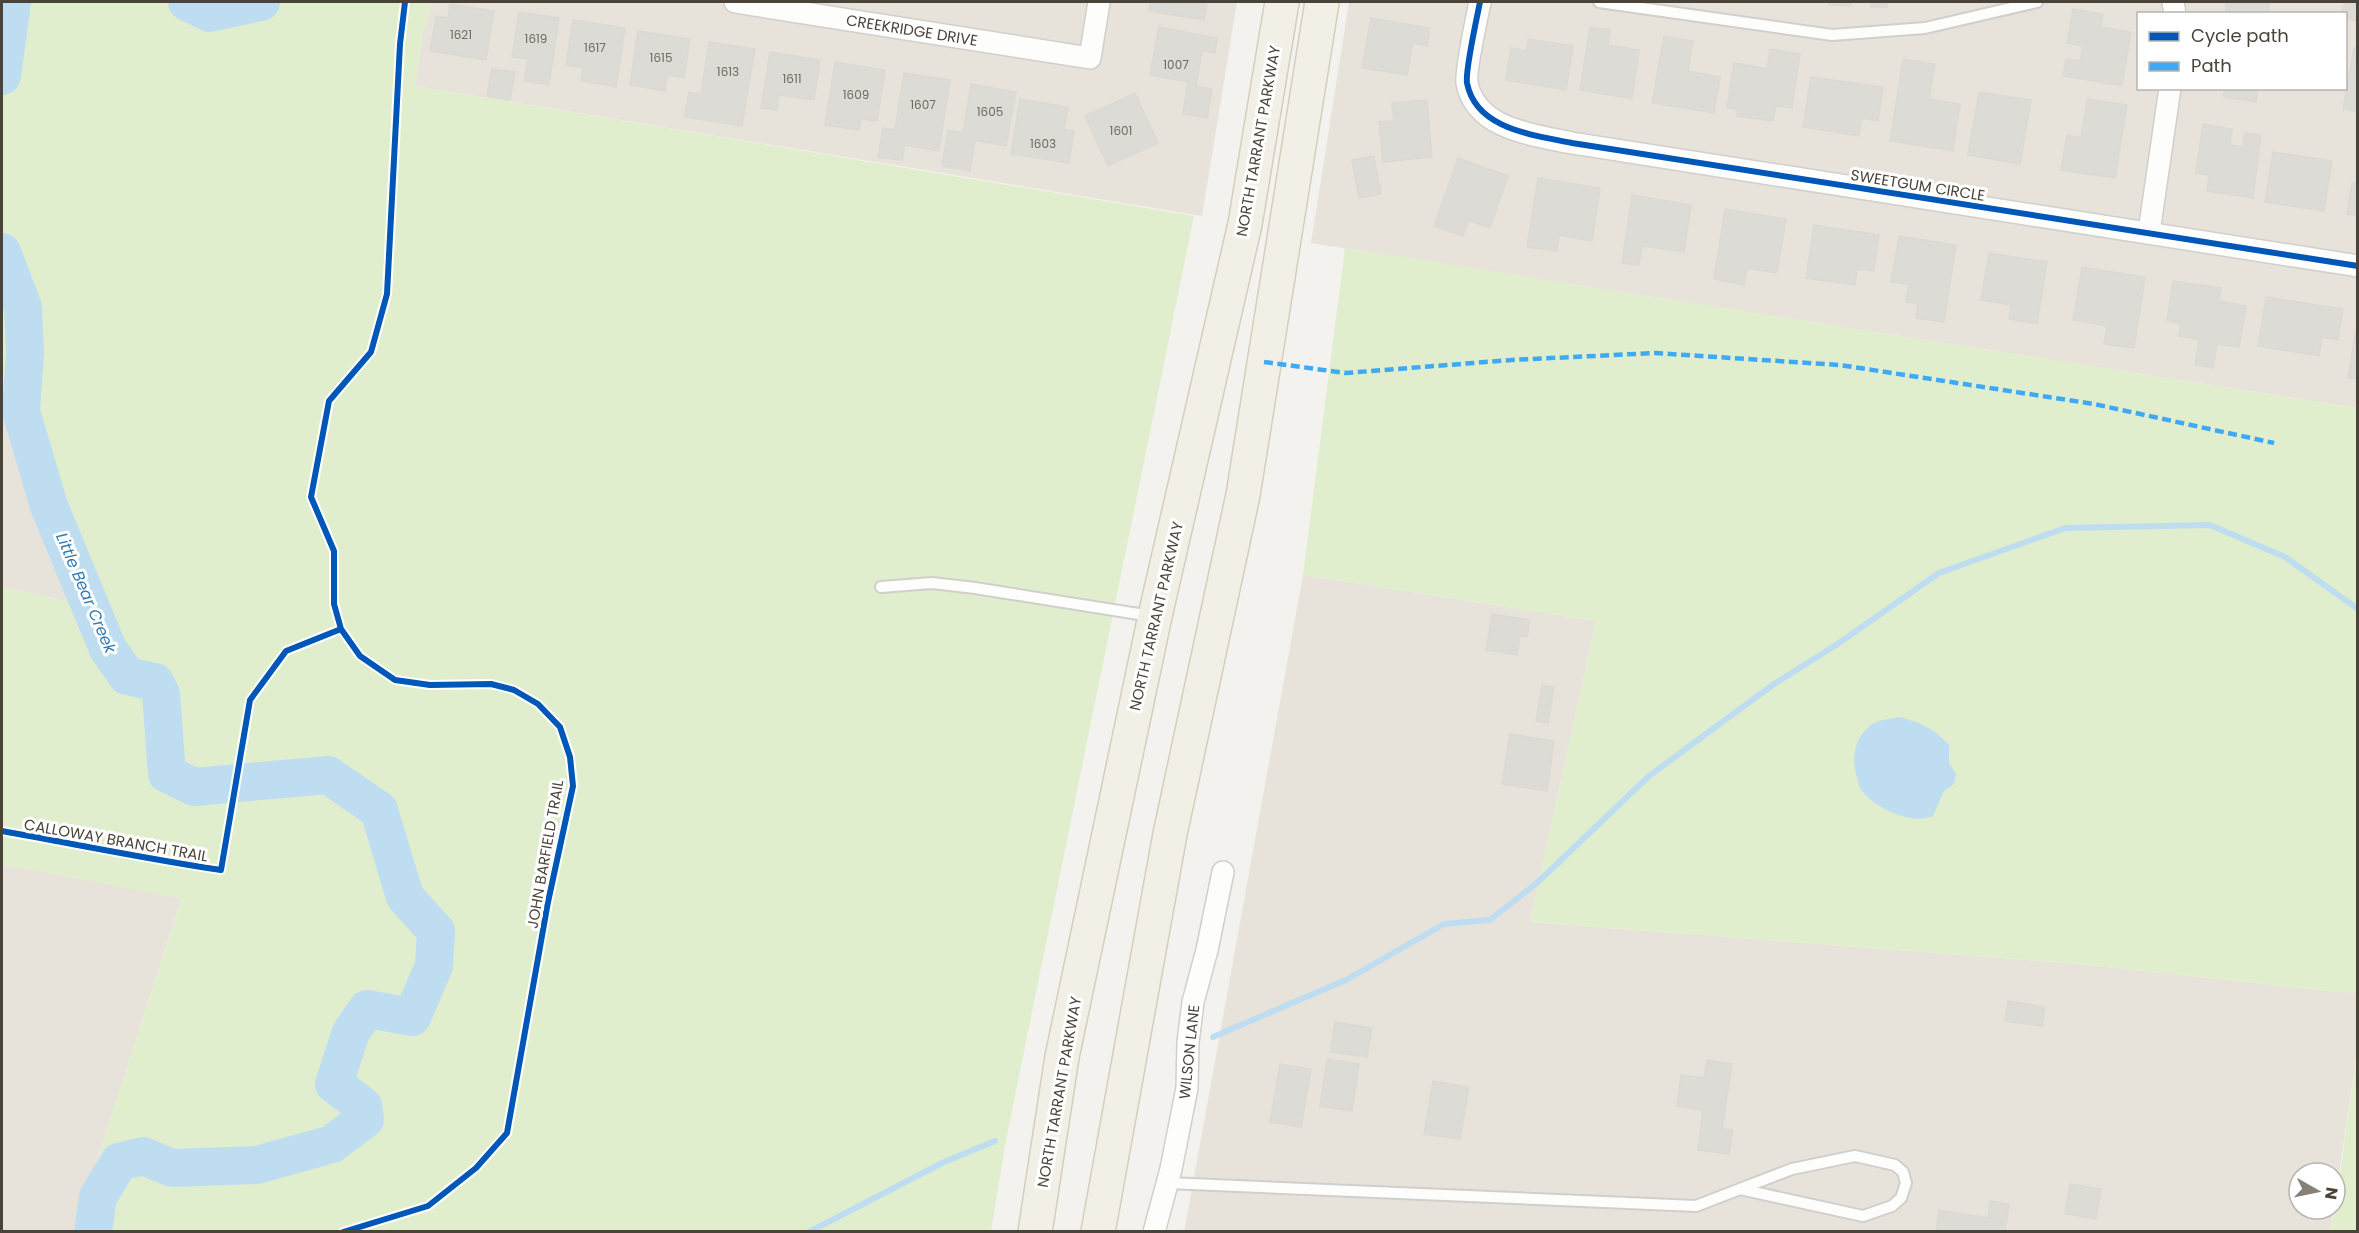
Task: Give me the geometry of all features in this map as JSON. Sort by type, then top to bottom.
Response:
[{"type":"main road","name":"NORTH TARRANT PARKWAY","points":[[1035,1232],[1062,1057],[1155,616],[1245,224],[1282,2]]},
{"type":"main road","points":[[1098,1232],[1170,834],[1241,503],[1322,2]]},
{"type":"street","name":"CREEKRIDGE DRIVE","points":[[735,2],[1090,58],[1099,2]]},
{"type":"street","name":"SWEETGUM CIRCLE","points":[[1480,2],[1467,82],[1481,111],[1492,120],[1518,131],[1572,143],[2358,266]]},
{"type":"street","points":[[2149,232],[2170,90]]},
{"type":"street","name":"WILSON LANE","points":[[1154,1232],[1168,1184],[1187,1088],[1188,1042],[1193,1002],[1207,950],[1223,872]]},
{"type":"lane","points":[[1599,2],[1832,35],[1925,28],[2037,2]]},
{"type":"lane","points":[[881,587],[932,583],[1155,616]]},
{"type":"lane","points":[[1168,1184],[1696,1206],[1740,1189],[1792,1169],[1855,1156],[1895,1165],[1903,1172],[1906,1183],[1901,1198],[1892,1206],[1863,1216],[1740,1189]]},
{"type":"shaded area","points":[[432,2],[1237,2],[1202,216],[415,86],[423,32]]},
{"type":"shaded area","points":[[1349,2],[2357,2],[2357,408],[1311,243]]},
{"type":"shaded area","points":[[2,414],[86,605],[2,587]]},
{"type":"shaded area","points":[[1303,575],[1596,621],[1530,922],[2068,963],[2357,994],[2357,1053],[2341,1161],[2287,1161],[2287,1221],[2332,1221],[2330,1231],[1184,1232]]},
{"type":"shaded area","points":[[2,864],[182,898],[74,1231],[2,1231]]},
{"type":"green space","points":[[2,2],[432,2],[423,32],[415,86],[1194,216],[1006,1140],[991,1231],[74,1231],[182,899],[2,864],[2,587],[86,605],[2,414]]},
{"type":"green space","points":[[1345,248],[2357,408],[2357,994],[2068,963],[1530,922],[1596,621],[1303,575]]},
{"type":"green space","points":[[2357,1053],[2357,1231],[2330,1231],[2332,1221],[2347,1221],[2347,1161],[2342,1161]]},
{"type":"water","points":[[1899,717],[1927,727],[1949,745],[1949,763],[1956,774],[1954,784],[1944,791],[1933,816],[1915,818],[1895,814],[1868,798],[1860,787],[1854,755],[1861,735],[1872,724]]},
{"type":"building","points":[[1150,2],[1207,2],[1204,20],[1149,11]]},
{"type":"building","points":[[1829,2],[1851,2],[1851,6],[1829,5]]},
{"type":"building","points":[[1871,2],[1887,2],[1887,7],[1871,7]]},
{"type":"building","points":[[2226,2],[2269,2],[2269,12],[2226,12]]},
{"type":"building","points":[[2346,2],[2358,2],[2358,22],[2347,17],[2347,12],[2341,12]]},
{"type":"building","points":[[450,4],[494,11],[486,60],[430,51],[436,16],[448,18]]},
{"type":"building","points":[[2073,9],[2103,14],[2101,27],[2131,32],[2122,86],[2063,76],[2066,59],[2080,61],[2083,46],[2067,43]]},
{"type":"building","points":[[519,12],[559,18],[549,85],[524,81],[528,59],[512,57]]},
{"type":"building","points":[[1371,18],[1430,28],[1427,46],[1413,43],[1407,75],[1362,68]]},
{"type":"building","points":[[573,20],[625,28],[616,87],[581,81],[583,68],[566,65]]},
{"type":"building","points":[[1159,27],[1217,38],[1215,53],[1202,51],[1196,86],[1212,89],[1207,118],[1183,114],[1188,82],[1150,75]]},
{"type":"building","points":[[1590,27],[1610,30],[1608,45],[1639,50],[1632,99],[1580,90]]},
{"type":"building","points":[[638,31],[690,39],[684,78],[667,75],[665,91],[630,85]]},
{"type":"building","points":[[1664,36],[1693,41],[1688,71],[1720,77],[1714,113],[1652,103]]},
{"type":"building","points":[[1528,39],[1573,46],[1566,90],[1506,80],[1511,48],[1527,51]]},
{"type":"building","points":[[709,42],[755,49],[742,126],[684,117],[689,92],[701,94]]},
{"type":"building","points":[[2354,48],[2358,49],[2358,112],[2343,109]]},
{"type":"building","points":[[1770,49],[1800,54],[1792,108],[1776,106],[1773,121],[1737,116],[1738,110],[1727,108],[1734,63],[1767,69]]},
{"type":"building","points":[[770,52],[820,60],[814,100],[779,95],[777,110],[761,108]]},
{"type":"building","points":[[1903,59],[1935,64],[1929,99],[1960,104],[1953,151],[1890,141]]},
{"type":"building","points":[[835,62],[885,70],[877,121],[861,119],[859,130],[825,125]]},
{"type":"building","points":[[492,69],[515,72],[510,100],[487,96]]},
{"type":"building","points":[[904,73],[950,80],[939,151],[905,145],[902,160],[878,157],[883,128],[895,130]]},
{"type":"building","points":[[1811,77],[1883,87],[1878,121],[1862,118],[1859,136],[1803,127]]},
{"type":"building","points":[[971,84],[1016,92],[1006,146],[975,140],[970,171],[942,166],[948,130],[963,133]]},
{"type":"building","points":[[2225,90],[2258,90],[2256,102],[2223,97]]},
{"type":"building","points":[[1979,92],[2031,100],[2020,164],[1968,155]]},
{"type":"building","points":[[1135,93],[1158,143],[1108,166],[1085,116]]},
{"type":"building","points":[[1020,99],[1068,107],[1064,130],[1074,131],[1069,163],[1011,154]]},
{"type":"building","points":[[2087,99],[2127,105],[2115,178],[2061,170],[2067,135],[2081,138]]},
{"type":"building","points":[[1427,100],[1432,157],[1383,162],[1379,122],[1394,121],[1392,103]]},
{"type":"building","points":[[2203,124],[2232,129],[2230,145],[2243,147],[2245,133],[2261,135],[2253,198],[2207,191],[2209,175],[2196,173]]},
{"type":"building","points":[[2273,152],[2332,161],[2324,211],[2265,202]]},
{"type":"building","points":[[1374,156],[1381,194],[1359,198],[1352,160]]},
{"type":"building","points":[[1458,158],[1508,176],[1490,228],[1469,220],[1463,236],[1434,226]]},
{"type":"building","points":[[1538,178],[1600,188],[1592,241],[1559,235],[1557,251],[1527,247]]},
{"type":"building","points":[[2352,183],[2358,184],[2358,216],[2347,214]]},
{"type":"building","points":[[1632,195],[1691,205],[1684,252],[1642,246],[1639,265],[1622,263]]},
{"type":"building","points":[[1725,209],[1786,219],[1777,273],[1747,268],[1744,285],[1714,279]]},
{"type":"building","points":[[1814,225],[1879,235],[1874,271],[1857,269],[1855,285],[1806,278]]},
{"type":"building","points":[[1899,236],[1956,245],[1944,322],[1916,318],[1918,304],[1906,302],[1909,284],[1891,282]]},
{"type":"building","points":[[1989,253],[2047,262],[2037,324],[2009,319],[2011,305],[1981,300]]},
{"type":"building","points":[[2082,267],[2145,277],[2134,348],[2104,344],[2107,326],[2073,320]]},
{"type":"building","points":[[2173,281],[2221,288],[2219,301],[2246,306],[2239,347],[2217,344],[2213,368],[2195,365],[2199,339],[2179,336],[2181,324],[2167,321]]},
{"type":"building","points":[[2266,297],[2343,309],[2338,340],[2322,337],[2319,356],[2258,346]]},
{"type":"building","points":[[2358,318],[2358,379],[2348,378]]},
{"type":"building","points":[[1492,614],[1530,620],[1527,637],[1520,636],[1517,655],[1486,650]]},
{"type":"building","points":[[1542,685],[1554,687],[1548,723],[1536,721]]},
{"type":"building","points":[[1510,734],[1554,741],[1547,791],[1502,784]]},
{"type":"building","points":[[2008,1001],[2045,1007],[2042,1026],[2005,1021]]},
{"type":"building","points":[[1335,1022],[1372,1028],[1367,1057],[1330,1052]]},
{"type":"building","points":[[1327,1059],[1359,1064],[1352,1111],[1320,1106]]},
{"type":"building","points":[[1707,1060],[1732,1064],[1722,1129],[1733,1130],[1729,1154],[1698,1150],[1703,1110],[1677,1106],[1681,1075],[1704,1078]]},
{"type":"building","points":[[1280,1064],[1311,1069],[1301,1127],[1270,1122]]},
{"type":"building","points":[[1433,1081],[1469,1087],[1460,1139],[1424,1134]]},
{"type":"building","points":[[2070,1184],[2101,1189],[2096,1219],[2065,1214]]},
{"type":"building","points":[[1990,1201],[2009,1204],[2005,1232],[1936,1232],[1939,1210],[1988,1218]]},
{"type":"waterway","name":"Little Bear Creek","points":[[2,76],[12,2]]},
{"type":"waterway","name":"Little Bear Creek","points":[[187,2],[210,13],[261,2]]},
{"type":"waterway","name":"Little Bear Creek","points":[[2,252],[23,307],[25,353],[21,411],[49,506],[108,649],[127,676],[155,682],[161,694],[167,774],[194,787],[328,775],[379,810],[405,897],[436,931],[434,966],[412,1017],[367,1009],[351,1032],[334,1084],[363,1106],[365,1119],[332,1144],[257,1165],[172,1168],[143,1156],[119,1162],[98,1197],[93,1232]]},
{"type":"waterway","points":[[1213,1037],[1346,980],[1444,924],[1490,920],[1538,882],[1649,776],[1774,684],[1836,645],[1939,573],[2065,528],[2210,525],[2285,557],[2358,609]]},
{"type":"waterway","points":[[809,1232],[944,1162],[995,1141]]},
{"type":"marked path","points":[[1264,362],[1346,373],[1511,360],[1655,353],[1840,365],[2094,404],[2274,443]]},
{"type":"cycle path","name":"JOHN BARFIELD TRAIL","points":[[343,1232],[428,1206],[476,1168],[507,1133],[548,902],[573,786],[570,757],[560,727],[538,704],[514,690],[491,684],[430,685],[395,680],[360,656],[341,629],[334,604],[334,551],[311,497],[329,401],[371,352],[387,294],[400,44],[405,2]]},
{"type":"cycle path","points":[[1480,2],[1469,56],[1467,83],[1473,99],[1482,111],[1494,121],[1525,133],[1572,143],[2358,266]]},
{"type":"cycle path","name":"CALLOWAY BRANCH TRAIL","points":[[2,831],[221,870],[250,700],[286,651],[341,629]]}]
